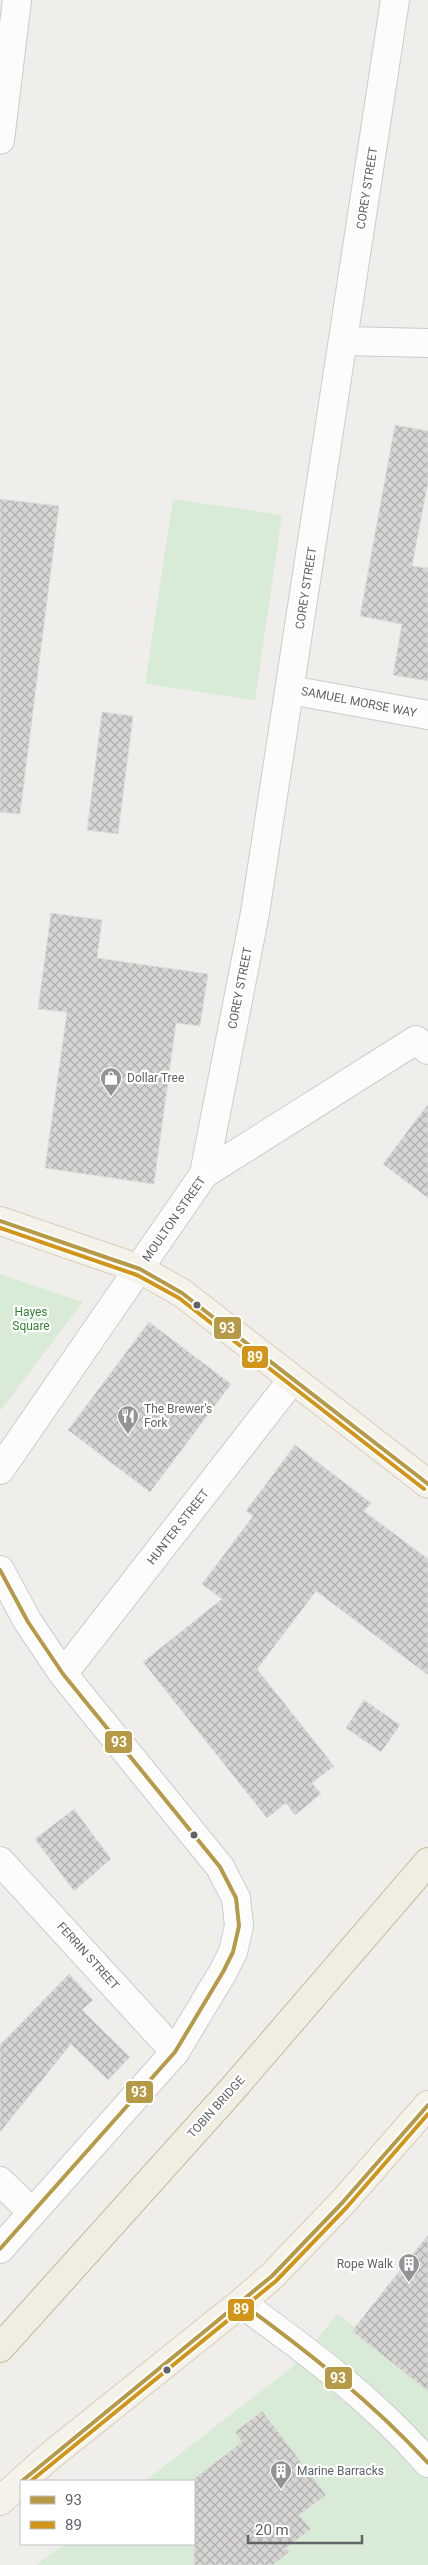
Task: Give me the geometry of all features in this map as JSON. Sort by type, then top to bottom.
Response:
[{"type":"highway","name":"TOBIN BRIDGE","points":[[0,2347],[170,2158],[428,1861]]},
{"type":"highway","name":"TOBIN BRIDGE","points":[[0,2347],[236,2084],[428,1861]]},
{"type":"main road","points":[[0,1221],[140,1269],[182,1293],[428,1484]]},
{"type":"main road","points":[[24,2480],[50,2456],[241,2304],[342,2203],[428,2105]]},
{"type":"main road","points":[[0,2501],[20,2484]]},
{"type":"street","points":[[0,140],[17,0]]},
{"type":"street","name":"COREY STREET","points":[[204,1174],[255,913],[395,0]]},
{"type":"street","points":[[344,341],[428,342]]},
{"type":"street","name":"SAMUEL MORSE WAY","points":[[290,690],[428,715]]},
{"type":"street","name":"MOULTON STREET","points":[[0,1470],[204,1174],[422,1045]]},
{"type":"street","name":"HUNTER STREET","points":[[63,1674],[292,1380]]},
{"type":"street","points":[[0,1570],[28,1622],[63,1674],[220,1867],[236,1898],[239,1926],[233,1952],[175,2052],[0,2249]]},
{"type":"street","name":"FERRIN STREET","points":[[0,1861],[175,2052]]},
{"type":"street","points":[[0,2182],[32,2212]]},
{"type":"street","points":[[241,2304],[334,2372],[377,2409],[428,2463]]},
{"type":"green space","points":[[173,499],[282,515],[255,700],[145,684]]},
{"type":"green space","name":"Hayes Square","points":[[0,1274],[83,1302],[0,1411]]},
{"type":"green space","points":[[337,2314],[428,2381],[428,2565],[36,2565],[63,2545],[195,2545],[195,2480],[146,2480],[291,2368],[307,2352]]},
{"type":"building","points":[[395,425],[428,431],[428,482],[412,566],[428,568],[428,681],[393,675],[402,624],[360,616]]},
{"type":"building","points":[[0,499],[59,506],[20,814],[0,812]]},
{"type":"building","points":[[102,712],[133,716],[118,834],[87,830]]},
{"type":"building","name":"Dollar Tree","points":[[51,913],[102,920],[97,958],[208,974],[200,1026],[176,1023],[154,1184],[45,1168],[67,1012],[38,1009]]},
{"type":"building","points":[[428,1104],[428,1198],[383,1164]]},
{"type":"building","points":[[149,1322],[231,1384],[150,1492],[68,1430]]},
{"type":"building","points":[[295,1445],[371,1503],[364,1511],[428,1559],[428,1675],[316,1591],[257,1669],[334,1766],[312,1783],[321,1794],[295,1815],[286,1803],[267,1818],[143,1662],[222,1599],[202,1584],[253,1516],[246,1511]]},
{"type":"building","points":[[364,1700],[400,1725],[381,1752],[346,1728]]},
{"type":"building","points":[[74,1809],[111,1859],[74,1891],[35,1839]]},
{"type":"building","points":[[69,1974],[93,2000],[82,2010],[130,2057],[108,2080],[71,2044],[0,2132],[0,2045]]},
{"type":"building","name":"Rope Walk","points":[[428,2235],[428,2391],[352,2331]]},
{"type":"building","name":"Marine Barracks","points":[[262,2411],[326,2495],[299,2515],[311,2529],[286,2548],[289,2552],[273,2565],[194,2565],[194,2479],[242,2442],[235,2432]]},
{"type":"transit line","name":"93","points":[[0,1221],[140,1269],[182,1293],[428,1484]]},
{"type":"transit line","name":"89","points":[[0,1228],[137,1275],[179,1298],[424,1489]]},
{"type":"transit line","name":"93","points":[[0,1570],[28,1622],[63,1674],[220,1867],[236,1898],[239,1926],[233,1952],[223,1972],[175,2052],[0,2249]]},
{"type":"transit line","name":"93","points":[[23,2480],[272,2276],[342,2203],[428,2105]]},
{"type":"transit line","name":"89","points":[[32,2480],[276,2281],[347,2207],[428,2114]]},
{"type":"transit line","name":"93","points":[[241,2303],[339,2378],[385,2419],[428,2463]]},
{"type":"place","name":"Dollar Tree","points":[[111,1097]]},
{"type":"place","name":"The Brewer's Fork","points":[[128,1435]]},
{"type":"place","name":"Rope Walk","points":[[409,2283]]},
{"type":"place","name":"Marine Barracks","points":[[281,2490]]}]
